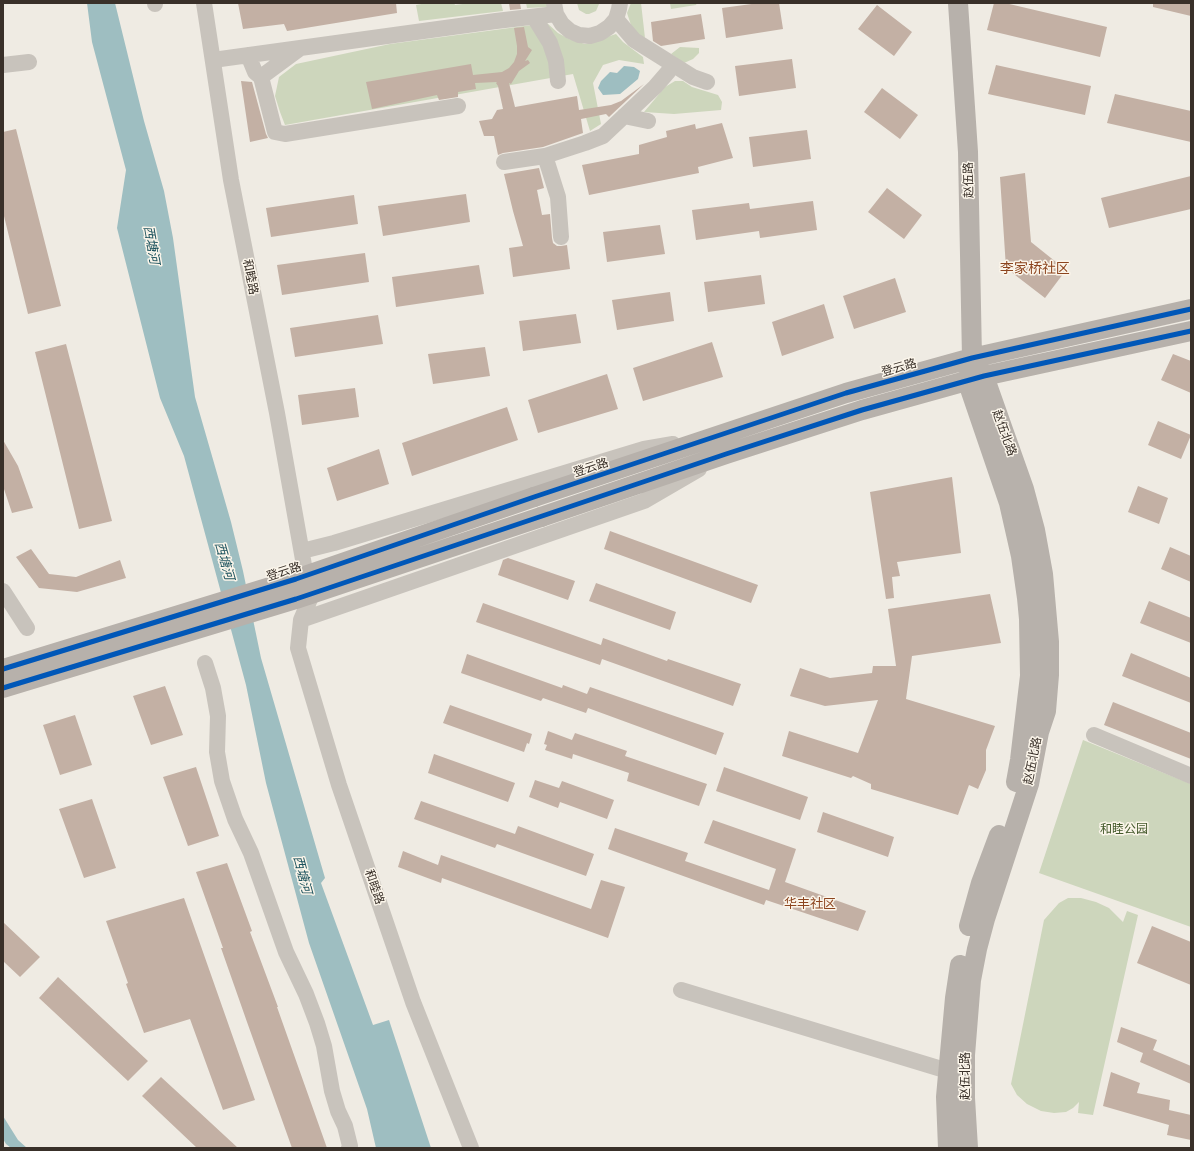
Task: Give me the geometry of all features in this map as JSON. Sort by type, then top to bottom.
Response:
[{"type":"main road","name":"赵伍路","points":[[958,3],[968,152],[972,358],[975,378]]},
{"type":"main road","name":"登云路","points":[[3,688],[296,599],[541,517],[724,445],[846,393],[972,358],[1191,310]]},
{"type":"main road","name":"登云路","points":[[3,668],[296,579],[534,497],[724,445],[862,410],[975,378],[1191,331]]},
{"type":"main road","name":"赵伍北路","points":[[948,1148],[946,1097],[955,998],[962,956],[981,883],[1004,823],[1016,782],[1030,676],[1030,619],[1021,556],[1009,503],[975,378]]},
{"type":"main road","name":"赵伍北路","points":[[968,1148],[965,1098],[965,1055],[971,980],[985,919],[1029,784],[1039,732],[1046,711],[1049,675],[1049,642],[1046,596],[1035,530],[1024,489],[975,378]]},
{"type":"street","name":"和睦路","points":[[204,3],[231,180],[277,413],[310,599],[301,620],[298,648],[339,785],[413,1002],[471,1148]]},
{"type":"street","points":[[213,60],[534,17],[555,9],[562,24],[570,31],[579,35],[590,36],[609,28],[616,19],[620,3]]},
{"type":"street","points":[[534,17],[550,43],[556,61],[558,81]]},
{"type":"street","points":[[616,19],[634,40],[693,78],[707,82]]},
{"type":"street","points":[[262,76],[300,48]]},
{"type":"street","points":[[248,55],[255,72],[262,76],[275,132],[285,134],[458,106]]},
{"type":"street","points":[[3,65],[29,62]]},
{"type":"street","points":[[504,162],[545,156],[603,136],[655,87],[672,65]]},
{"type":"street","points":[[624,116],[648,121]]},
{"type":"street","points":[[545,156],[558,197],[561,237]]},
{"type":"street","points":[[302,551],[334,543],[644,449],[724,445]]},
{"type":"street","points":[[301,620],[644,501],[724,445]]},
{"type":"street","points":[[3,591],[27,628]]},
{"type":"street","points":[[205,663],[218,716],[217,752],[222,781],[235,818],[251,853],[286,952],[306,994],[317,1023],[324,1046],[332,1091],[338,1111],[345,1126],[350,1146],[349,1148]]},
{"type":"street","points":[[1094,735],[1191,776]]},
{"type":"street","points":[[681,990],[948,1071]]},
{"type":"green space","points":[[427,3],[454,3],[455,5],[470,3],[501,3],[503,11],[419,21],[416,5]]},
{"type":"green space","points":[[526,3],[547,3],[548,7],[527,8]]},
{"type":"green space","points":[[577,3],[599,4],[596,11],[586,14],[579,10]]},
{"type":"green space","points":[[631,3],[641,3],[645,38],[637,34],[631,25],[627,13]]},
{"type":"green space","points":[[670,3],[697,3],[696,5],[671,9]]},
{"type":"green space","points":[[547,23],[558,33],[569,39],[585,44],[616,34],[623,42],[643,57],[644,64],[619,60],[603,65],[593,83],[601,124],[590,131],[573,74],[285,125],[275,96],[279,77],[296,64],[390,44]]},
{"type":"green space","points":[[680,47],[699,48],[699,53],[693,59],[684,63],[671,54]]},
{"type":"green space","points":[[675,81],[683,81],[692,87],[718,95],[722,102],[721,110],[674,114],[644,112],[665,87]]},
{"type":"green space","name":"和睦公园","points":[[1083,740],[1191,784],[1191,927],[1039,873]]},
{"type":"green space","points":[[1068,898],[1081,898],[1096,902],[1109,908],[1123,922],[1127,911],[1138,915],[1093,1115],[1078,1113],[1079,1102],[1066,1112],[1054,1113],[1041,1111],[1027,1104],[1017,1095],[1011,1084],[1044,920],[1059,903]]},
{"type":"water","name":"西塘河","points":[[87,3],[115,3],[144,121],[164,191],[173,238],[195,397],[231,522],[261,658],[325,878],[321,883],[373,1025],[389,1020],[431,1148],[376,1148],[367,1109],[309,943],[266,783],[246,685],[184,456],[160,398],[117,228],[126,170],[92,42]]},
{"type":"water","points":[[624,66],[634,67],[640,71],[638,79],[620,94],[603,95],[598,88],[601,81],[610,72],[617,73]]},
{"type":"water","points":[[3,1116],[18,1140],[27,1148],[11,1148],[6,1144],[3,1139]]},
{"type":"building","points":[[238,3],[396,3],[397,13],[287,31],[284,24],[243,29]]},
{"type":"building","points":[[509,3],[520,3],[521,9],[510,10]]},
{"type":"building","points":[[759,3],[779,3],[783,29],[726,38],[722,8]]},
{"type":"building","points":[[994,3],[1005,3],[1107,27],[1100,57],[987,30]]},
{"type":"building","points":[[1153,3],[1191,3],[1191,16],[1153,7]]},
{"type":"building","points":[[877,5],[912,32],[894,56],[858,29]]},
{"type":"building","points":[[701,14],[705,39],[661,46],[653,41],[651,22]]},
{"type":"building","points":[[524,27],[528,47],[532,50],[525,61],[528,60],[530,63],[519,71],[511,84],[509,83],[515,107],[577,96],[579,110],[611,105],[621,101],[644,84],[609,117],[606,114],[581,119],[583,133],[543,147],[498,155],[494,136],[484,136],[479,121],[492,119],[497,110],[503,109],[497,82],[475,83],[476,89],[458,92],[458,97],[439,100],[437,95],[372,109],[366,82],[471,64],[473,75],[502,72],[509,68],[514,62],[517,54],[514,28]]},
{"type":"building","points":[[792,59],[796,88],[739,96],[735,66]]},
{"type":"building","points":[[996,65],[1091,86],[1085,115],[988,94]]},
{"type":"building","points":[[241,81],[252,82],[268,138],[250,142]]},
{"type":"building","points":[[882,88],[918,115],[900,139],[864,112]]},
{"type":"building","points":[[1115,94],[1191,111],[1191,142],[1107,123]]},
{"type":"building","points":[[722,123],[733,158],[698,167],[699,173],[589,195],[582,165],[639,154],[639,145],[667,137],[666,131],[695,124],[696,129]]},
{"type":"building","points":[[16,129],[61,306],[28,314],[3,212],[3,132]]},
{"type":"building","points":[[807,130],[811,159],[753,167],[749,137]]},
{"type":"building","points":[[539,168],[544,188],[537,190],[542,215],[550,214],[553,243],[557,246],[567,245],[570,269],[513,277],[509,248],[523,246],[504,174]]},
{"type":"building","points":[[1025,173],[1031,242],[1066,270],[1045,298],[1006,268],[1000,177]]},
{"type":"building","points":[[1191,176],[1191,209],[1109,228],[1101,198]]},
{"type":"building","points":[[887,188],[922,215],[904,239],[868,212]]},
{"type":"building","points":[[466,194],[470,222],[383,236],[378,206]]},
{"type":"building","points":[[354,195],[358,224],[271,237],[266,208]]},
{"type":"building","points":[[813,201],[817,230],[760,238],[759,231],[696,240],[692,210],[749,203],[750,209]]},
{"type":"building","points":[[660,225],[665,254],[607,262],[603,232]]},
{"type":"building","points":[[365,253],[369,282],[282,295],[277,265]]},
{"type":"building","points":[[479,265],[484,294],[396,307],[392,277]]},
{"type":"building","points":[[761,275],[765,304],[708,312],[704,282]]},
{"type":"building","points":[[895,278],[906,312],[854,329],[843,296]]},
{"type":"building","points":[[670,292],[674,321],[617,330],[612,300]]},
{"type":"building","points":[[824,304],[834,338],[782,356],[772,322]]},
{"type":"building","points":[[576,314],[581,343],[523,351],[519,321]]},
{"type":"building","points":[[378,315],[383,344],[295,357],[290,328]]},
{"type":"building","points":[[712,342],[723,377],[643,401],[633,368]]},
{"type":"building","points":[[66,344],[112,521],[79,529],[35,352]]},
{"type":"building","points":[[485,347],[490,376],[433,384],[428,354]]},
{"type":"building","points":[[1173,354],[1191,361],[1191,393],[1161,380]]},
{"type":"building","points":[[607,374],[618,409],[538,433],[528,400]]},
{"type":"building","points":[[355,388],[359,417],[302,425],[298,395]]},
{"type":"building","points":[[507,407],[518,440],[412,476],[402,443]]},
{"type":"building","points":[[1158,421],[1191,435],[1181,459],[1148,445]]},
{"type":"building","points":[[3,440],[18,466],[33,508],[12,513],[3,486]]},
{"type":"building","points":[[379,449],[389,484],[337,501],[327,468]]},
{"type":"building","points":[[952,477],[961,553],[897,562],[900,576],[892,577],[894,598],[886,599],[870,492]]},
{"type":"building","points":[[1138,486],[1168,498],[1159,524],[1128,512]]},
{"type":"building","points":[[610,531],[758,585],[751,603],[604,549]]},
{"type":"building","points":[[1170,547],[1191,556],[1191,582],[1161,569]]},
{"type":"building","points":[[31,549],[49,574],[76,577],[120,560],[126,578],[77,592],[39,588],[16,557]]},
{"type":"building","points":[[508,558],[575,581],[568,600],[498,575],[503,560]]},
{"type":"building","points":[[596,583],[676,612],[670,630],[589,601]]},
{"type":"building","points":[[990,594],[1001,643],[912,656],[906,699],[995,726],[986,750],[986,770],[978,789],[969,785],[958,815],[871,789],[871,784],[853,776],[851,778],[782,756],[789,731],[858,753],[878,700],[825,706],[790,696],[800,668],[830,678],[872,673],[873,666],[896,666],[888,609]]},
{"type":"building","points":[[1149,601],[1191,618],[1191,643],[1140,623]]},
{"type":"building","points":[[483,603],[601,645],[603,638],[667,661],[668,659],[741,684],[733,706],[602,659],[600,665],[476,622]]},
{"type":"building","points":[[1131,653],[1191,678],[1191,703],[1122,676]]},
{"type":"building","points":[[467,654],[562,688],[563,685],[587,694],[590,687],[724,733],[716,755],[588,708],[586,713],[543,698],[541,701],[461,673]]},
{"type":"building","points":[[165,686],[183,735],[151,745],[133,696]]},
{"type":"building","points":[[1113,702],[1191,733],[1191,759],[1104,725]]},
{"type":"building","points":[[450,705],[532,734],[529,744],[527,743],[524,752],[443,723]]},
{"type":"building","points":[[75,715],[92,765],[60,775],[43,725]]},
{"type":"building","points":[[548,731],[572,740],[575,733],[627,751],[625,756],[707,784],[699,806],[627,781],[629,773],[573,754],[572,759],[545,750],[547,745],[544,744]]},
{"type":"building","points":[[434,754],[515,783],[508,802],[428,773]]},
{"type":"building","points":[[196,767],[219,836],[188,846],[163,777]]},
{"type":"building","points":[[724,767],[808,797],[800,820],[716,791]]},
{"type":"building","points":[[535,780],[559,788],[562,781],[614,800],[607,819],[560,802],[558,808],[529,797]]},
{"type":"building","points":[[92,799],[116,868],[84,878],[59,809]]},
{"type":"building","points":[[421,801],[515,834],[518,826],[594,854],[586,876],[497,844],[495,848],[414,819]]},
{"type":"building","points":[[823,812],[894,837],[888,857],[817,832]]},
{"type":"building","points":[[713,820],[796,849],[785,882],[866,911],[858,931],[766,900],[764,905],[608,849],[615,828],[688,853],[685,861],[769,890],[776,869],[704,843]]},
{"type":"building","points":[[403,851],[438,865],[441,855],[591,909],[601,880],[625,887],[608,938],[442,878],[441,883],[398,867]]},
{"type":"building","points":[[227,863],[327,1148],[292,1148],[221,948],[223,948],[196,872]]},
{"type":"building","points":[[184,898],[255,1100],[223,1110],[190,1019],[144,1033],[126,984],[128,983],[106,921]]},
{"type":"building","points":[[3,922],[40,957],[20,977],[3,961]]},
{"type":"building","points":[[1152,926],[1191,942],[1191,985],[1137,963]]},
{"type":"building","points":[[58,977],[148,1061],[128,1081],[39,998]]},
{"type":"building","points":[[1121,1027],[1157,1040],[1153,1050],[1191,1066],[1191,1084],[1140,1062],[1143,1053],[1117,1042]]},
{"type":"building","points":[[1111,1072],[1140,1083],[1137,1093],[1170,1100],[1169,1110],[1191,1115],[1191,1140],[1167,1135],[1169,1125],[1103,1106]]},
{"type":"building","points":[[161,1077],[238,1148],[197,1148],[142,1096]]},
{"type":"cycle path","points":[[3,669],[296,579],[534,497],[846,393],[972,358],[1191,309]]},
{"type":"cycle path","points":[[3,688],[296,599],[726,454],[862,410],[984,376],[1191,331]]},
{"type":"district","name":"李家桥社区","points":[[1035,269]]},
{"type":"district","name":"华丰社区","points":[[810,904]]}]
